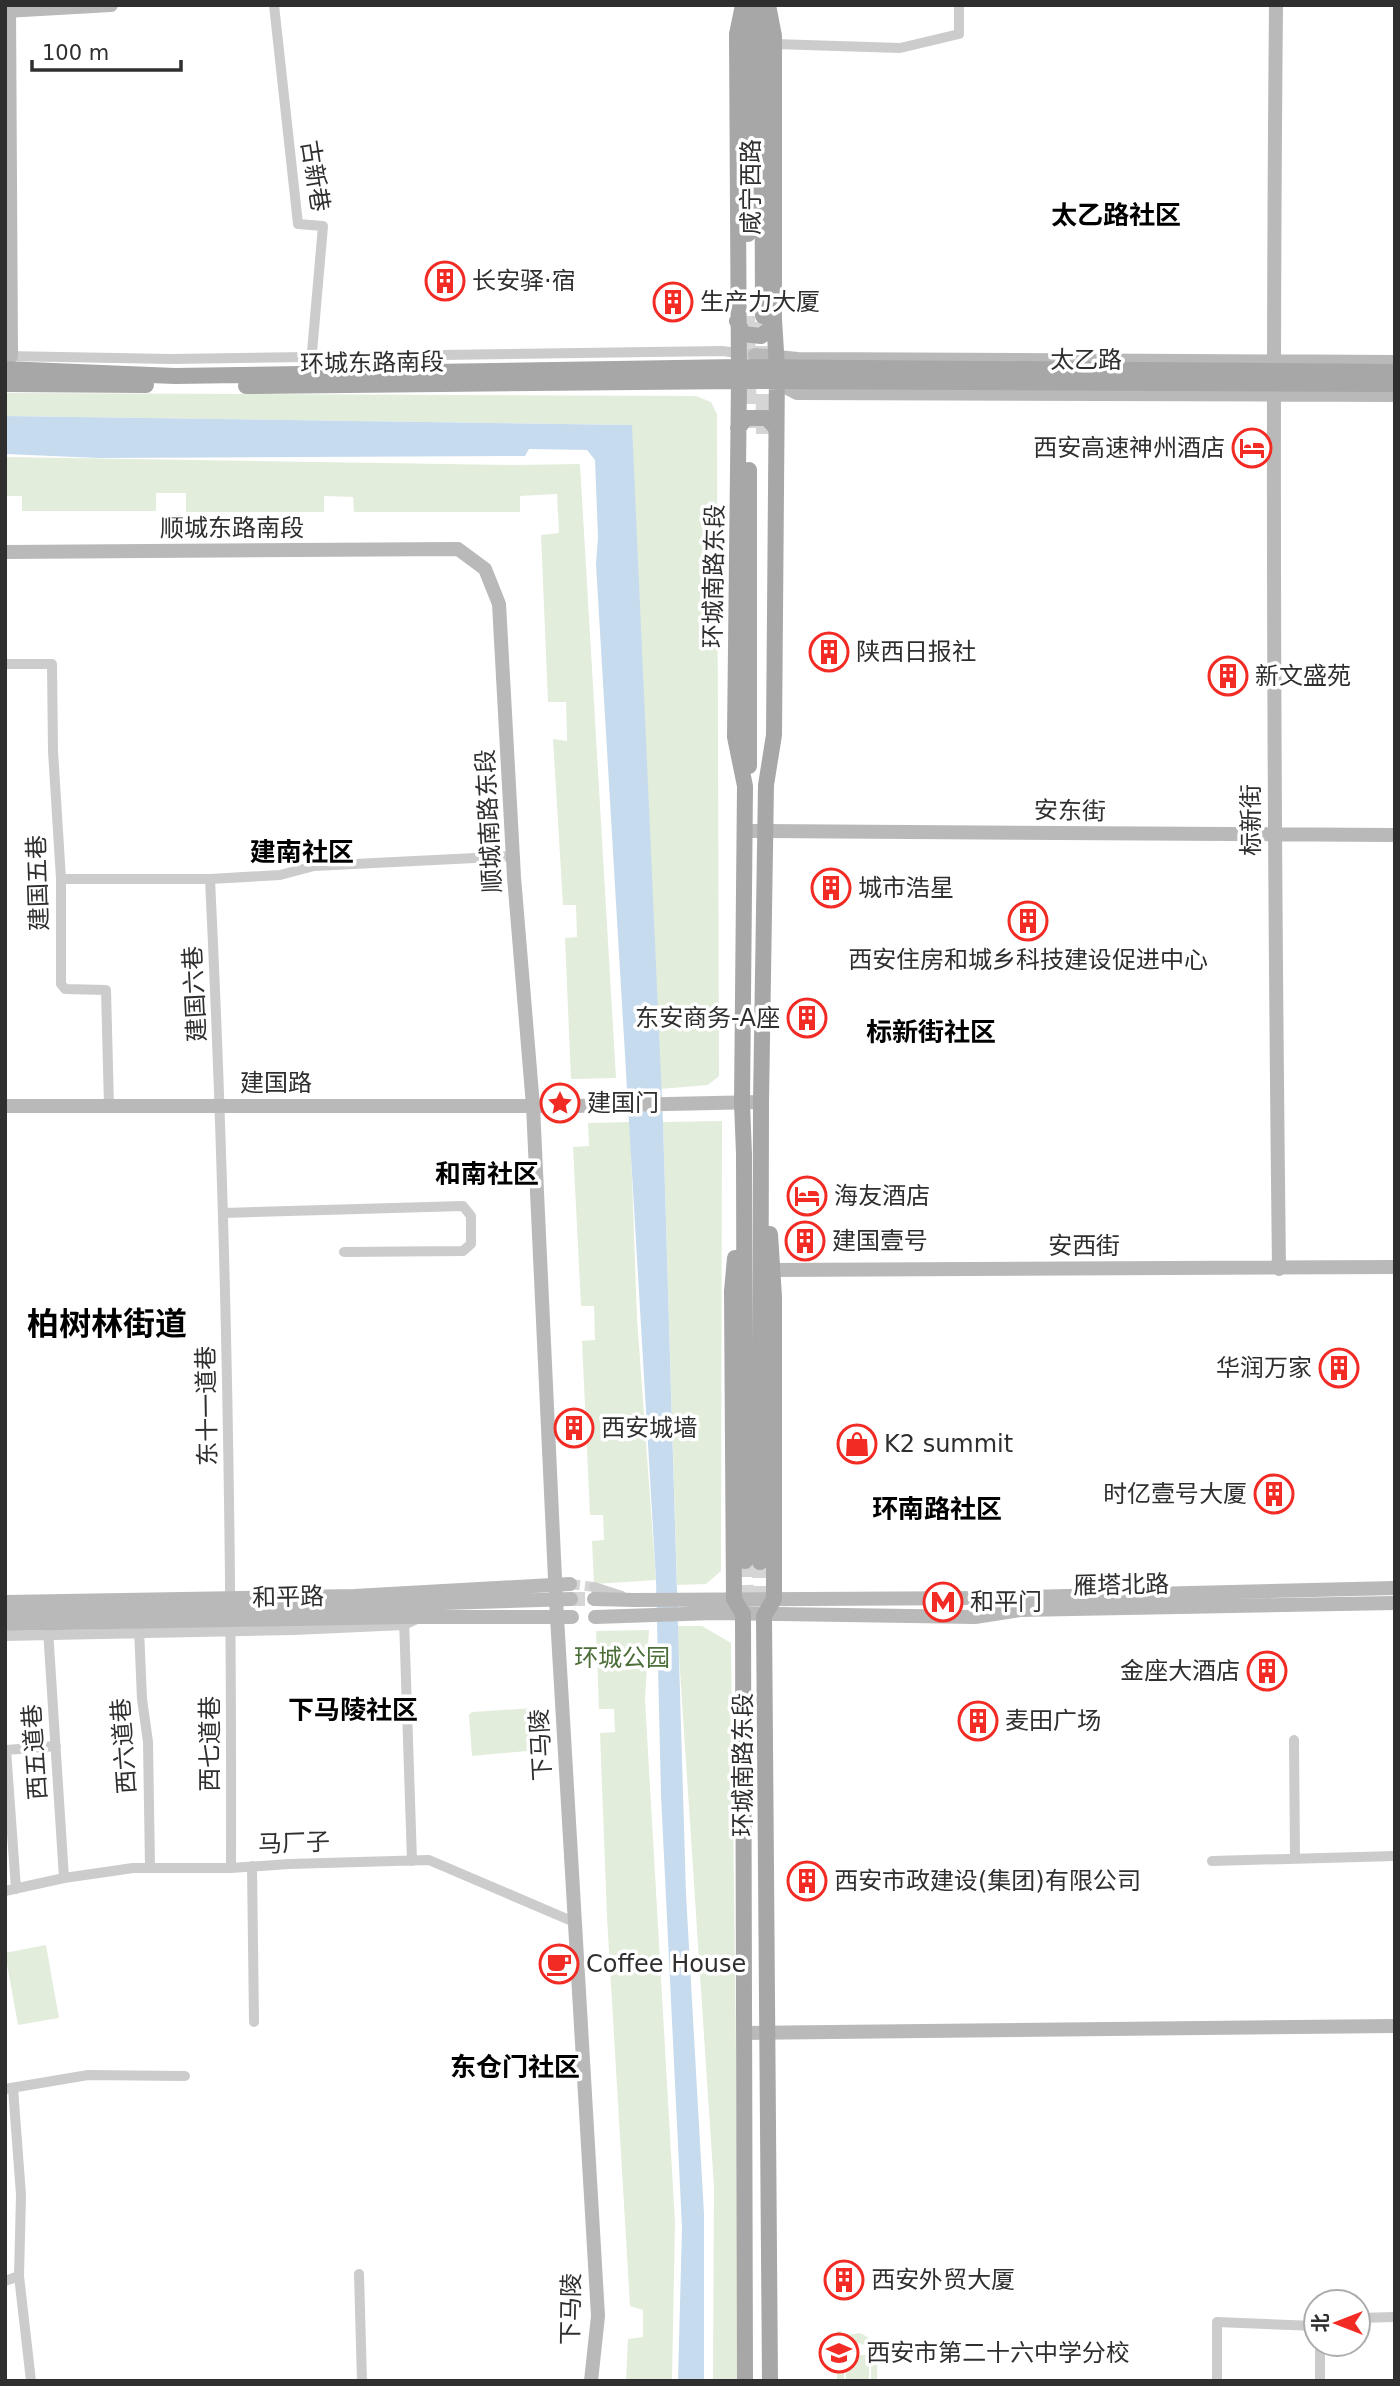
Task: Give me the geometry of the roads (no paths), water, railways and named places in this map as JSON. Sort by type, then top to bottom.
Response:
[{"type":"main road","name":"咸宁西路","points":[[741,5],[737,34],[756,318],[777,369]]},
{"type":"main road","name":"咸宁西路","points":[[750,5],[756,318]]},
{"type":"main road","name":"咸宁西路","points":[[756,318],[762,5]]},
{"type":"main road","name":"咸宁西路","points":[[738,367],[756,318],[774,40],[768,5]]},
{"type":"main road","name":"太乙路","points":[[738,367],[1273,378],[1395,384]]},
{"type":"main road","name":"环城东路南段","points":[[7,372],[301,386],[738,367]]},
{"type":"main road","name":"环城东路南段","points":[[7,372],[175,376],[738,367]]},
{"type":"main road","name":"环城南路东段","points":[[738,367],[757,431],[774,735],[766,785],[753,1561],[742,1103],[745,786],[735,737],[757,431],[777,369]]},
{"type":"main road","name":"太乙路","points":[[1273,378],[1395,372]]},
{"type":"main road","name":"环城南路东段","points":[[761,1151],[774,1270],[774,1599]]},
{"type":"main road","name":"环城南路东段","points":[[734,1599],[732,1291],[744,1154]]},
{"type":"main road","points":[[734,1599],[743,1614]]},
{"type":"main road","points":[[764,1616],[774,1599]]},
{"type":"main road","name":"环城南路东段","points":[[743,1614],[745,2381]]},
{"type":"main road","name":"环城南路东段","points":[[764,1616],[771,2381]]},
{"type":"street","points":[[109,5],[8,9],[7,372],[171,359],[722,351],[738,367],[755,355],[777,369],[798,359],[1273,378],[1395,394]]},
{"type":"street","name":"古新巷","points":[[274,5],[298,224],[323,226],[310,375]]},
{"type":"street","points":[[774,5],[774,40],[900,48],[959,34],[959,5]]},
{"type":"street","name":"标新街","points":[[1276,5],[1273,836],[1279,1269]]},
{"type":"street","points":[[1273,378],[1395,362]]},
{"type":"street","name":"顺城东路南段","points":[[5,552],[458,549]]},
{"type":"street","name":"顺城南路东段","points":[[458,549],[485,569],[499,604],[513,856],[540,1106]]},
{"type":"street","name":"建国五巷","points":[[5,664],[51,664],[61,879],[61,984],[65,989],[71,990],[106,990],[109,1106]]},
{"type":"street","name":"安东街","points":[[744,831],[1395,835]]},
{"type":"street","points":[[61,879],[210,879],[280,875],[314,866],[513,856]]},
{"type":"street","name":"建国六巷","points":[[210,879],[221,1106]]},
{"type":"street","points":[[573,1106],[761,1102]]},
{"type":"street","name":"建国路","points":[[5,1106],[540,1106]]},
{"type":"street","name":"东十一道巷","points":[[221,1106],[232,1615]]},
{"type":"street","name":"下马陵","points":[[540,1106],[564,1617],[574,1922],[598,2316],[591,2381]]},
{"type":"street","points":[[223,1213],[463,1206],[471,1216],[471,1244],[463,1251],[344,1252]]},
{"type":"street","name":"安西街","points":[[774,1270],[1395,1267]]},
{"type":"street","points":[[5,1602],[232,1615],[354,1596],[562,1584]]},
{"type":"street","name":"雁塔北路","points":[[713,1606],[734,1599],[986,1598],[1395,1588]]},
{"type":"street","points":[[594,1593],[635,1601],[713,1606],[764,1616]]},
{"type":"street","name":"和平路","points":[[5,1624],[48,1629],[139,1627],[232,1615],[563,1600]]},
{"type":"street","name":"雁塔北路","points":[[764,1616],[975,1617],[1020,1610],[1395,1603]]},
{"type":"street","points":[[595,1617],[636,1616],[713,1606]]},
{"type":"street","name":"和平路","points":[[5,1612],[232,1615],[404,1621],[421,1617],[564,1617]]},
{"type":"street","name":"西七道巷","points":[[231,1868],[232,1615]]},
{"type":"street","points":[[404,1621],[412,1861]]},
{"type":"street","name":"西六道巷","points":[[139,1627],[142,1699],[148,1742],[150,1867]]},
{"type":"street","points":[[5,1636],[48,1629]]},
{"type":"street","name":"西五道巷","points":[[48,1629],[64,1878]]},
{"type":"street","points":[[1294,1740],[1295,1857]]},
{"type":"street","points":[[10,1890],[6,1750],[56,1746]]},
{"type":"street","points":[[1212,1861],[1395,1856]]},
{"type":"street","name":"马厂子","points":[[10,1890],[64,1878],[150,1867],[231,1868],[429,1860],[574,1922]]},
{"type":"street","points":[[252,1866],[254,2022]]},
{"type":"street","points":[[744,2033],[1395,2026]]},
{"type":"street","points":[[30,2381],[19,2276],[21,2195],[9,2088],[88,2075],[185,2076]]},
{"type":"street","points":[[359,2274],[362,2381]]},
{"type":"street","points":[[5,2281],[19,2276]]},
{"type":"street","points":[[1372,2318],[1395,2318]]},
{"type":"street","points":[[1217,2381],[1217,2322],[1302,2325]]},
{"type":"street","points":[[1320,2358],[1320,2381]]},
{"type":"water","points":[[5,416],[632,425],[663,1122],[686,1894],[704,2214],[704,2381],[678,2381],[682,2227],[661,1795],[656,1580],[596,564],[598,537],[595,460],[587,450],[529,449],[525,456],[99,458],[5,454]]},
{"type":"tunnel","points":[[747,316],[749,435]]},
{"type":"tunnel","points":[[763,322],[764,435]]},
{"type":"tunnel","points":[[547,1106],[573,1106]]},
{"type":"tunnel","points":[[745,1561],[746,1614]]},
{"type":"tunnel","points":[[760,1562],[760,1612]]},
{"type":"tunnel","points":[[570,1584],[594,1587]]},
{"type":"tunnel","points":[[571,1599],[594,1599]]},
{"type":"place","name":"长安驿·宿","points":[[445,281]]},
{"type":"place","name":"生产力大厦","points":[[673,302]]},
{"type":"place","name":"西安高速神州酒店","points":[[1252,448]]},
{"type":"place","name":"陕西日报社","points":[[829,652]]},
{"type":"place","name":"新文盛苑","points":[[1228,676]]},
{"type":"place","name":"城市浩星","points":[[831,888]]},
{"type":"place","name":"西安住房和城乡科技建设促进中心","points":[[1028,921]]},
{"type":"place","name":"东安商务-A座","points":[[807,1018]]},
{"type":"place","name":"建国门","points":[[560,1103]]},
{"type":"place","name":"海友酒店","points":[[807,1196]]},
{"type":"place","name":"建国壹号","points":[[805,1241]]},
{"type":"place","name":"华润万家","points":[[1339,1368]]},
{"type":"place","name":"西安城墙","points":[[574,1428]]},
{"type":"place","name":"K2 summit","points":[[857,1444]]},
{"type":"place","name":"时亿壹号大厦","points":[[1274,1494]]},
{"type":"place","name":"和平门","points":[[943,1602]]},
{"type":"place","name":"金座大酒店","points":[[1267,1671]]},
{"type":"place","name":"麦田广场","points":[[978,1721]]},
{"type":"place","name":"西安市政建设(集团)有限公司","points":[[807,1881]]},
{"type":"place","name":"Coffee House","points":[[559,1964]]},
{"type":"place","name":"西安外贸大厦","points":[[844,2280]]},
{"type":"place","name":"西安市第二十六中学分校","points":[[839,2353]]},
{"type":"district","name":"太乙路社区","points":[[1116,215]]},
{"type":"district","name":"建南社区","points":[[302,852]]},
{"type":"district","name":"标新街社区","points":[[931,1032]]},
{"type":"district","name":"和南社区","points":[[487,1174]]},
{"type":"district","name":"柏树林街道","points":[[107,1324]]},
{"type":"district","name":"环南路社区","points":[[937,1509]]},
{"type":"district","name":"下马陵社区","points":[[353,1710]]},
{"type":"district","name":"东仓门社区","points":[[515,2067]]},
{"type":"park label","name":"环城公园","points":[[622,1658]]}]
